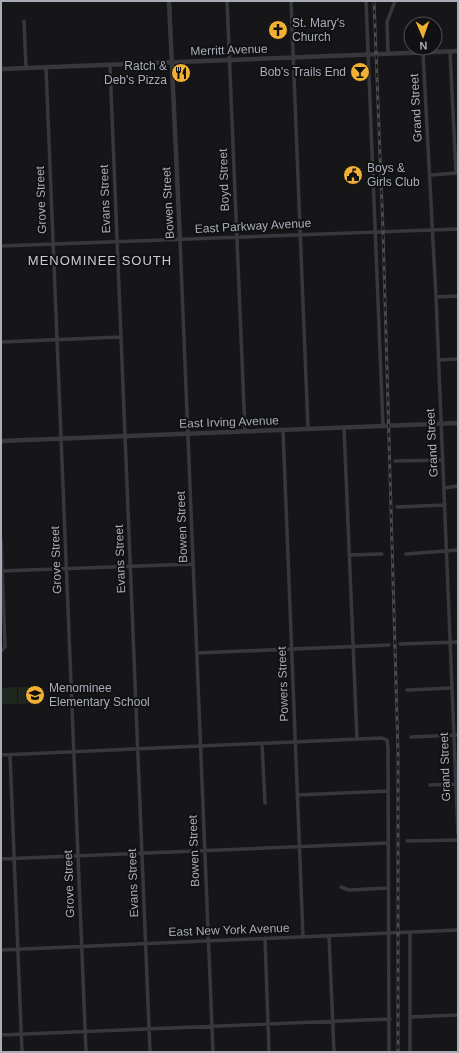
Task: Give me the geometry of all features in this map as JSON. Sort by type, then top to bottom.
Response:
[{"type":"street","name":"Bowen Street","points":[[169,1],[188,433],[212,1052]]},
{"type":"street","name":"Boyd Street","points":[[227,1],[245,431]]},
{"type":"street","points":[[291,1],[308,429]]},
{"type":"street","points":[[366,1],[383,426]]},
{"type":"street","points":[[388,53],[387,22],[396,1]]},
{"type":"street","points":[[24,21],[26,68]]},
{"type":"street","name":"Merritt Avenue","points":[[443,51],[458,51]]},
{"type":"street","points":[[431,175],[457,173],[450,51]]},
{"type":"street","name":"Merritt Avenue","points":[[1,69],[110,66],[403,53]]},
{"type":"street","name":"Grand Street","points":[[423,56],[429,173],[431,175],[452,688],[456,735],[458,834]]},
{"type":"street","name":"Evans Street","points":[[110,66],[150,1052]]},
{"type":"street","name":"Grove Street","points":[[46,68],[86,1052]]},
{"type":"street","name":"East Parkway Avenue","points":[[1,246],[458,229]]},
{"type":"street","points":[[436,297],[458,296]]},
{"type":"street","points":[[1,342],[121,337]]},
{"type":"street","points":[[439,360],[458,359]]},
{"type":"street","name":"East Irving Avenue","points":[[1,441],[458,423]]},
{"type":"street","points":[[344,427],[357,740]]},
{"type":"street","name":"Powers Street","points":[[283,430],[303,937]]},
{"type":"street","points":[[395,461],[443,460]]},
{"type":"street","points":[[444,488],[458,486]]},
{"type":"street","points":[[398,507],[445,505]]},
{"type":"street","points":[[1,538],[5,647],[1,650]]},
{"type":"street","points":[[406,554],[458,550]]},
{"type":"street","points":[[349,556],[382,554]]},
{"type":"street","points":[[2,571],[193,564]]},
{"type":"street","points":[[400,644],[458,642]]},
{"type":"street","points":[[197,653],[389,645]]},
{"type":"street","points":[[407,690],[452,688]]},
{"type":"street","points":[[411,737],[456,735]]},
{"type":"street","points":[[1,755],[383,738],[386,740],[388,745],[389,1052]]},
{"type":"street","points":[[262,744],[265,803]]},
{"type":"street","points":[[10,754],[22,1052]]},
{"type":"street","points":[[430,785],[456,784]]},
{"type":"street","points":[[297,795],[388,792]]},
{"type":"street","points":[[408,841],[458,840]]},
{"type":"street","points":[[1,859],[388,843]]},
{"type":"street","points":[[341,887],[349,890],[388,888]]},
{"type":"street","name":"East New York Avenue","points":[[1,950],[458,930]]},
{"type":"street","points":[[410,932],[410,1052]]},
{"type":"street","points":[[329,936],[334,1052]]},
{"type":"street","points":[[265,938],[269,1052]]},
{"type":"street","points":[[410,1017],[458,1016]]},
{"type":"street","points":[[1,1035],[390,1019]]},
{"type":"shaded area","points":[[17,687],[17,704],[1,704],[1,688]]},
{"type":"shaded area","points":[[18,687],[34,687],[35,703],[18,704]]},
{"type":"railway","points":[[374,1],[383,231],[398,752],[398,1052]]},
{"type":"place","name":"St. Mary's Church","points":[[278,30]]},
{"type":"place","name":"Bob's Trails End","points":[[360,72]]},
{"type":"place","name":"Ratch & Deb's Pizza","points":[[181,73]]},
{"type":"place","name":"Boys & Girls Club","points":[[353,175]]},
{"type":"place","name":"Menominee Elementary School","points":[[35,695]]},
{"type":"district","name":"MENOMINEE SOUTH","points":[[100,260]]}]
